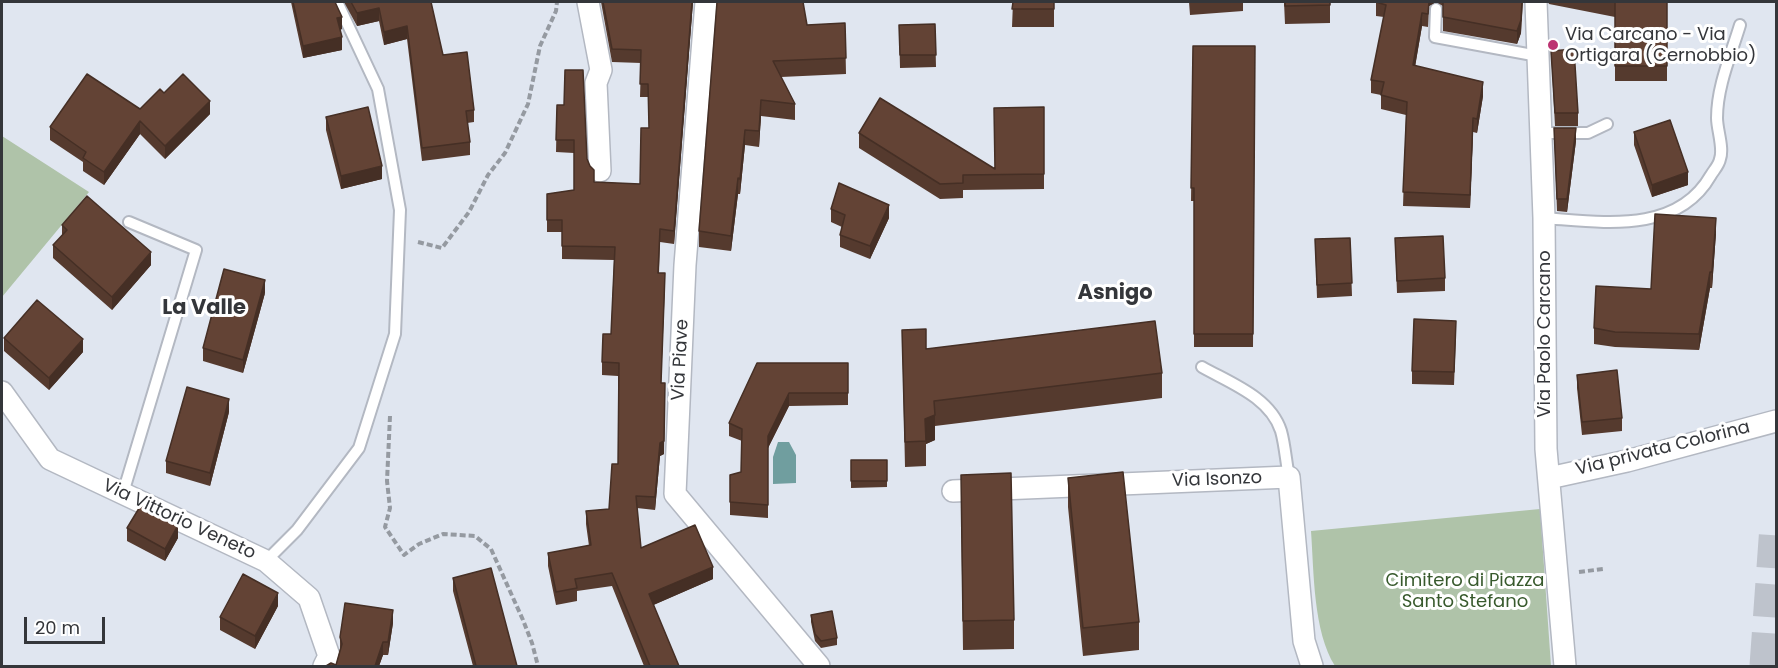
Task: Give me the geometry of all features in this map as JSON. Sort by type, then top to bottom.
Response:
[{"type":"street","points":[[588,2],[601,70],[596,83],[600,171]]},
{"type":"street","name":"Via Piave","points":[[706,2],[685,265],[675,494],[819,666]]},
{"type":"street","name":"Via Paolo Carcano","points":[[1536,2],[1544,218],[1546,449],[1565,666]]},
{"type":"street","name":"Via Vittorio Veneto","points":[[2,392],[50,459],[266,561],[309,598],[329,656],[324,666]]},
{"type":"street","name":"Via privata Colorina","points":[[1549,478],[1627,461],[1776,421]]},
{"type":"street","points":[[1289,477],[1304,641],[1312,666]]},
{"type":"street","name":"Via Isonzo","points":[[953,491],[1289,477]]},
{"type":"lane","points":[[266,561],[297,530],[359,448],[395,334],[400,210],[378,89],[339,6]]},
{"type":"lane","points":[[1436,9],[1435,37],[1538,56]]},
{"type":"lane","points":[[1544,218],[1612,223],[1648,220],[1683,205],[1703,190],[1721,158],[1717,119],[1719,93],[1740,25]]},
{"type":"lane","points":[[1541,133],[1588,133],[1607,124]]},
{"type":"lane","points":[[123,493],[196,250],[129,222]]},
{"type":"lane","points":[[1202,367],[1253,396],[1272,414],[1280,429],[1289,477]]},
{"type":"path","points":[[399,238],[442,248],[469,212],[488,175],[505,153],[528,104],[540,46],[557,2]]},
{"type":"path","points":[[391,413],[387,481],[390,508],[386,527],[404,555],[419,544],[443,534],[476,536],[491,549],[523,620],[538,666]]},
{"type":"green space","points":[[2,136],[89,192],[2,297]]},
{"type":"green space","name":"Cimitero di Piazza Santo Stefano","points":[[1540,509],[1551,666],[1335,666],[1322,636],[1314,583],[1311,531]]},
{"type":"shaded area","points":[[778,442],[789,442],[796,455],[796,483],[773,484],[773,457]]},
{"type":"building","points":[[293,2],[335,2],[342,17],[337,18],[342,37],[303,46]]},
{"type":"building","points":[[351,2],[431,2],[443,55],[467,52],[474,110],[466,111],[470,142],[422,148],[407,26],[384,32],[379,8],[357,13]]},
{"type":"building","points":[[603,2],[692,2],[674,231],[660,229],[658,273],[665,273],[661,383],[665,383],[664,441],[660,443],[655,497],[636,496],[641,548],[695,525],[713,567],[649,594],[679,666],[650,666],[612,573],[575,579],[577,588],[556,592],[548,553],[591,545],[586,511],[609,509],[612,464],[618,464],[619,363],[602,362],[603,334],[611,334],[615,247],[562,246],[562,220],[547,220],[547,194],[574,190],[574,140],[556,140],[557,105],[564,105],[565,70],[583,70],[587,159],[594,170],[594,182],[640,184],[641,128],[649,128],[648,84],[640,84],[641,50],[612,49]]},
{"type":"building","points":[[717,2],[803,2],[807,25],[845,23],[846,58],[773,61],[795,104],[761,100],[759,131],[745,130],[731,236],[699,231]]},
{"type":"building","points":[[1013,2],[1054,2],[1054,9],[1012,9]]},
{"type":"building","points":[[1285,2],[1330,2],[1330,5],[1285,6]]},
{"type":"building","points":[[1376,2],[1429,2],[1428,14],[1422,13],[1413,65],[1483,82],[1477,119],[1473,118],[1470,195],[1403,192],[1407,102],[1381,95],[1384,82],[1371,80],[1386,5]]},
{"type":"building","points":[[1443,2],[1522,2],[1521,20],[1517,31],[1443,17]]},
{"type":"building","points":[[1615,2],[1667,2],[1667,66],[1615,66]]},
{"type":"building","points":[[935,24],[936,55],[900,55],[899,25]]},
{"type":"building","points":[[1193,46],[1255,46],[1253,334],[1194,334],[1194,188],[1191,188]]},
{"type":"building","points":[[1574,49],[1578,113],[1555,113],[1551,51]]},
{"type":"building","points":[[87,74],[140,109],[160,89],[164,93],[183,74],[210,101],[165,146],[140,121],[104,172],[83,158],[86,152],[50,127]]},
{"type":"building","points":[[880,98],[995,169],[994,108],[1044,107],[1044,174],[963,175],[963,183],[940,184],[859,133]]},
{"type":"building","points":[[368,107],[382,166],[341,176],[326,117]]},
{"type":"building","points":[[1670,120],[1688,172],[1652,185],[1634,132]]},
{"type":"building","points":[[1554,128],[1576,128],[1567,199],[1557,199]]},
{"type":"building","points":[[839,183],[889,205],[870,246],[840,235],[845,215],[831,209]]},
{"type":"building","points":[[87,196],[151,252],[112,297],[53,245],[67,230],[62,225]]},
{"type":"building","points":[[1655,214],[1716,218],[1712,272],[1710,272],[1699,334],[1615,332],[1594,328],[1596,286],[1651,289]]},
{"type":"building","points":[[1443,236],[1445,278],[1397,281],[1395,238]]},
{"type":"building","points":[[1350,238],[1352,283],[1317,285],[1315,239]]},
{"type":"building","points":[[224,269],[265,280],[243,360],[203,348]]},
{"type":"building","points":[[37,300],[83,339],[49,378],[4,338]]},
{"type":"building","points":[[1414,319],[1456,321],[1454,372],[1412,371]]},
{"type":"building","points":[[1155,321],[1162,373],[934,401],[935,415],[925,419],[926,441],[905,442],[902,330],[926,329],[926,349]]},
{"type":"building","points":[[757,363],[848,363],[848,393],[789,393],[768,436],[768,505],[730,502],[730,475],[741,472],[742,429],[729,423]]},
{"type":"building","points":[[1617,370],[1622,418],[1582,422],[1577,375]]},
{"type":"building","points":[[187,387],[229,399],[210,473],[166,461]]},
{"type":"building","points":[[851,460],[887,460],[887,481],[851,481]]},
{"type":"building","points":[[1123,472],[1139,622],[1083,628],[1068,478]]},
{"type":"building","points":[[1011,473],[1014,620],[963,621],[961,475]]},
{"type":"building","points":[[141,505],[178,525],[165,549],[127,528]]},
{"type":"building","points":[[491,568],[517,666],[476,666],[453,578]]},
{"type":"building","points":[[243,574],[278,593],[255,636],[220,617]]},
{"type":"building","points":[[345,603],[393,610],[388,642],[383,642],[375,666],[326,666],[331,663],[336,665],[342,644],[340,637]]},
{"type":"building","points":[[832,611],[837,638],[821,641],[815,634],[811,615]]},
{"type":"tunnel","points":[[1766,666],[1776,526]]},
{"type":"place","name":"Via Carcano - Via Ortigara (Cernobbio)","points":[[1553,45]]},
{"type":"district","name":"Asnigo","points":[[1115,294]]},
{"type":"district","name":"La Valle","points":[[204,309]]}]
